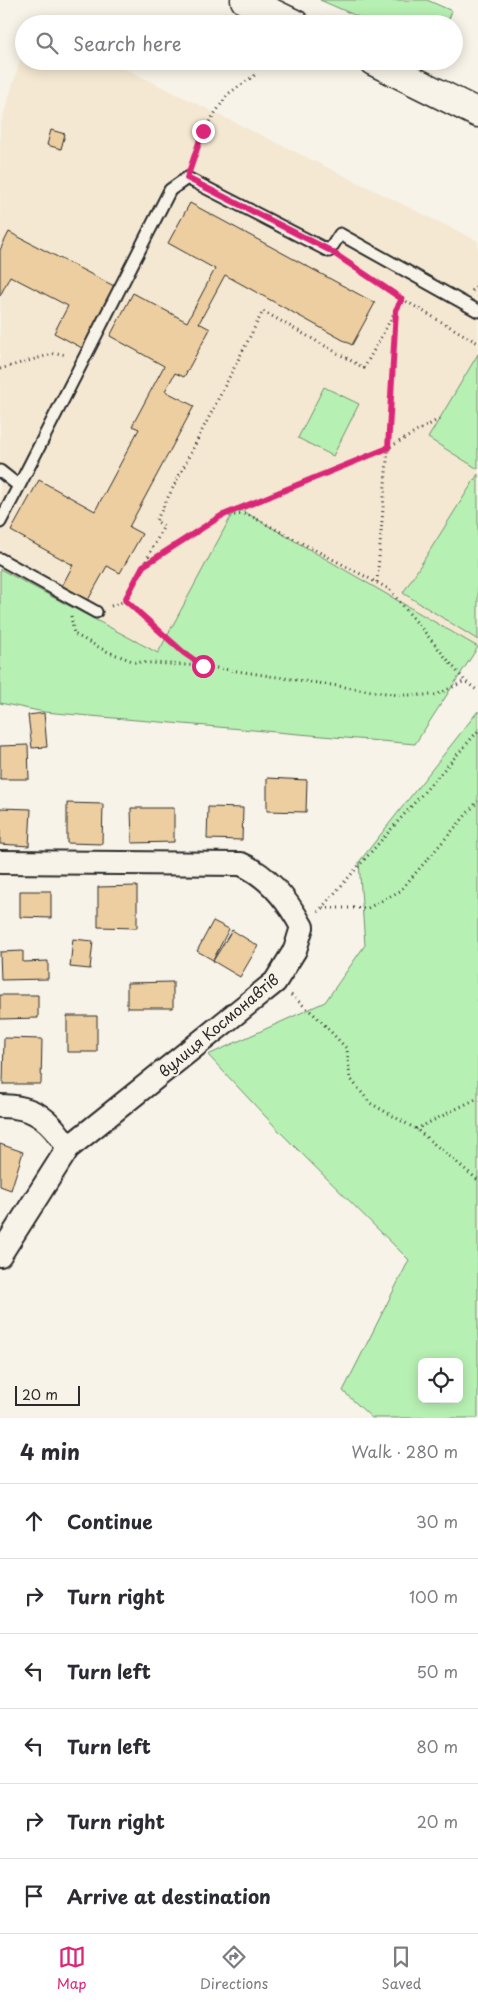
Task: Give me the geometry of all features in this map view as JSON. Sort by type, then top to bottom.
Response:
[{"type":"highway","points":[[245,0],[276,15]]},
{"type":"highway","points":[[391,70],[477,113]]},
{"type":"street","points":[[0,862],[241,864],[251,868],[284,897],[302,927]]},
{"type":"street","name":"вулиця Космонавтів","points":[[0,1255],[68,1148],[275,982],[295,950],[302,927]]},
{"type":"street","points":[[0,1106],[36,1112],[56,1129],[68,1148]]},
{"type":"lane","points":[[0,522],[170,190],[187,178],[329,250],[340,234],[478,311]]},
{"type":"lane","points":[[0,471],[19,486]]},
{"type":"lane","points":[[0,559],[96,612]]},
{"type":"path","points":[[187,178],[203,131],[228,94],[255,75]]},
{"type":"path","points":[[329,250],[402,299],[478,342]]},
{"type":"path","points":[[96,612],[125,600],[164,526],[156,522],[263,311],[364,368],[402,299]]},
{"type":"path","points":[[377,582],[388,448],[396,310]]},
{"type":"path","points":[[0,369],[56,354],[84,358]]},
{"type":"path","points":[[143,566],[221,516],[388,448],[439,419]]},
{"type":"path","points":[[221,516],[247,514],[389,589],[465,681],[478,692]]},
{"type":"path","points":[[125,600],[184,653],[203,666]]},
{"type":"path","points":[[77,602],[70,619],[74,634],[106,651],[135,662],[203,666],[399,695],[436,695],[465,681]]},
{"type":"path","points":[[302,927],[322,908],[478,731]]},
{"type":"path","points":[[322,908],[368,908],[400,890],[478,801]]},
{"type":"path","points":[[275,982],[317,1017],[347,1049],[350,1078],[370,1103],[416,1129],[478,1180]]},
{"type":"path","points":[[416,1129],[478,1098]]},
{"type":"shaded area","points":[[17,70],[127,70],[478,241],[478,648],[415,744],[44,712],[0,703],[0,127]]},
{"type":"green space","points":[[320,0],[427,0],[452,11],[450,15],[354,15]]},
{"type":"green space","points":[[478,354],[478,469],[428,438]]},
{"type":"green space","points":[[324,387],[359,404],[333,456],[298,438]]},
{"type":"green space","points":[[478,474],[478,640],[403,593]]},
{"type":"green space","points":[[236,507],[478,647],[415,744],[44,712],[0,703],[0,569],[158,653]]},
{"type":"green space","points":[[478,711],[478,1418],[372,1418],[343,1391],[409,1260],[280,1132],[208,1055],[325,1002],[365,945],[359,862]]},
{"type":"building","points":[[51,130],[65,134],[61,149],[47,145]]},
{"type":"building","points":[[190,203],[375,303],[352,345],[225,275],[199,323],[210,329],[184,377],[175,373],[165,391],[194,406],[129,527],[142,534],[120,573],[107,566],[88,600],[62,586],[73,565],[11,531],[39,480],[95,511],[139,429],[132,426],[164,366],[110,336],[133,293],[187,322],[215,269],[168,243]]},
{"type":"building","points":[[9,232],[114,286],[82,348],[54,333],[68,306],[10,276],[0,296],[0,250]]},
{"type":"building","points":[[44,713],[47,747],[32,748],[28,715]]},
{"type":"building","points":[[28,745],[29,779],[0,779],[0,746]]},
{"type":"building","points":[[267,778],[307,780],[306,812],[267,811]]},
{"type":"building","points":[[67,803],[103,804],[102,844],[67,843]]},
{"type":"building","points":[[208,807],[243,808],[242,840],[207,839]]},
{"type":"building","points":[[0,808],[31,809],[29,846],[0,844]]},
{"type":"building","points":[[131,808],[174,808],[174,842],[132,843]]},
{"type":"building","points":[[137,886],[137,928],[98,927],[98,887]]},
{"type":"building","points":[[20,891],[51,891],[51,918],[20,917]]},
{"type":"building","points":[[213,921],[229,929],[213,960],[197,951]]},
{"type":"building","points":[[232,930],[258,946],[240,977],[213,961]]},
{"type":"building","points":[[73,939],[93,941],[90,969],[70,967]]},
{"type":"building","points":[[23,951],[23,962],[48,961],[48,979],[1,980],[0,952]]},
{"type":"building","points":[[173,982],[173,1008],[127,1008],[127,983]]},
{"type":"building","points":[[0,995],[38,995],[38,1018],[0,1019]]},
{"type":"building","points":[[67,1016],[97,1016],[97,1052],[67,1052]]},
{"type":"building","points":[[4,1038],[42,1039],[41,1084],[3,1084]]},
{"type":"building","points":[[0,1144],[23,1152],[11,1190],[0,1186]]},
{"type":"route","points":[[203,131],[187,178],[329,250],[402,299],[396,310],[388,448],[221,516],[143,566],[125,600],[184,653],[203,666]]}]
